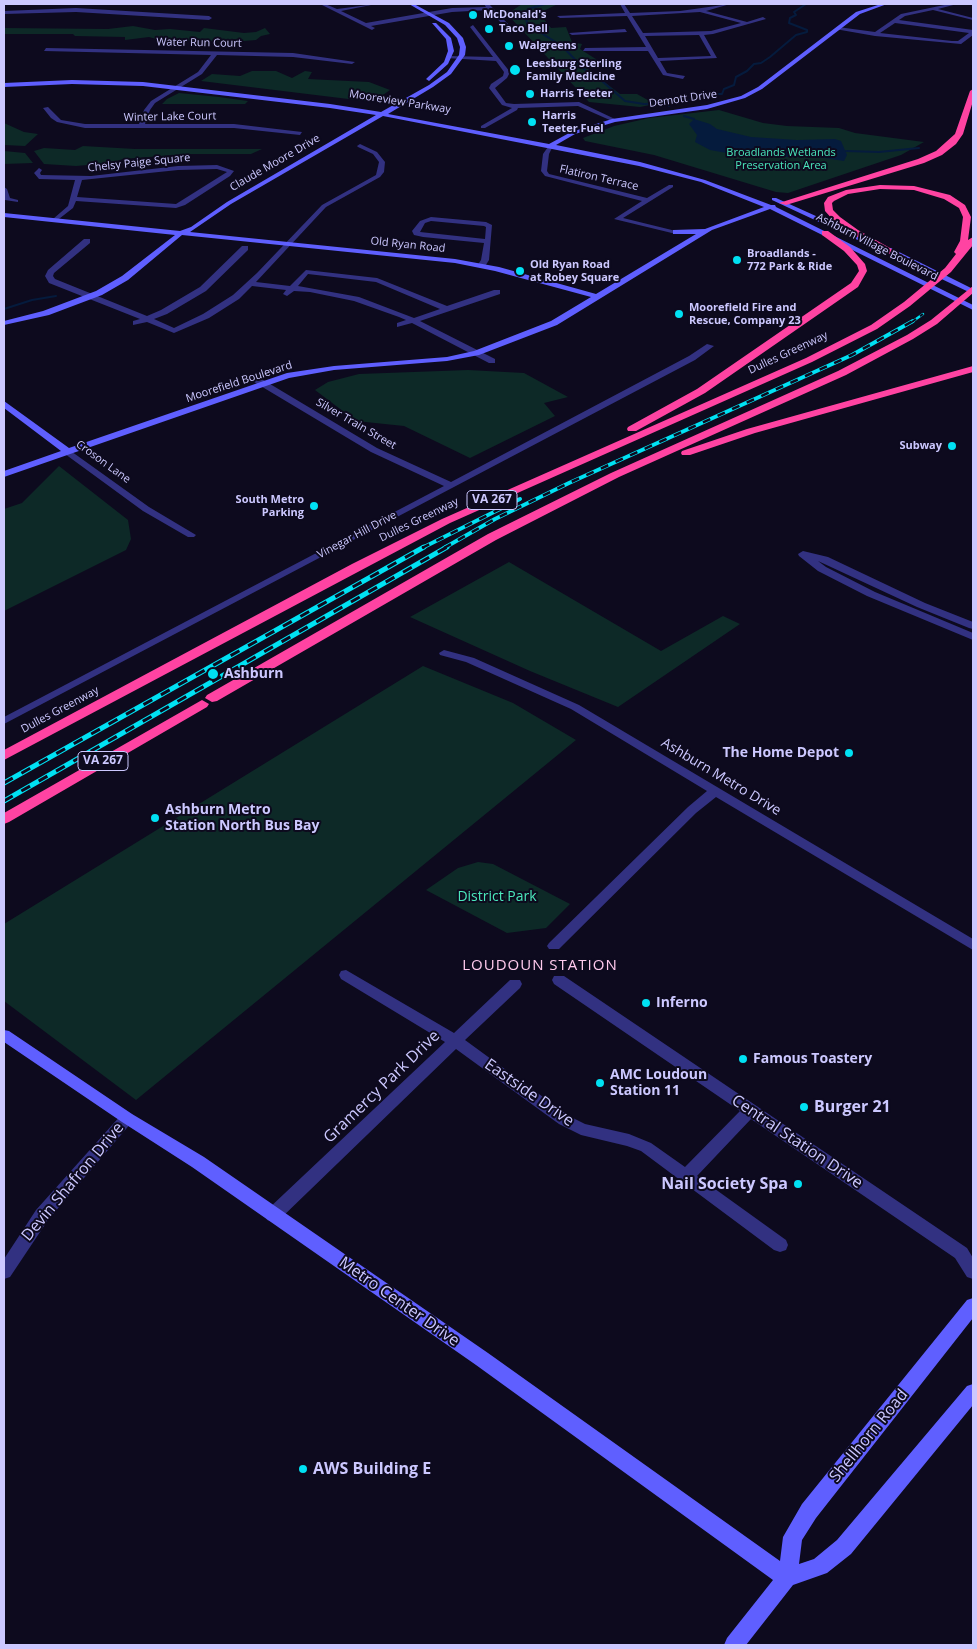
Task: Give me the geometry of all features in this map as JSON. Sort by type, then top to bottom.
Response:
[{"type":"highway","points":[[783,203],[921,161],[938,153],[953,142],[959,134],[973,92]]},
{"type":"highway","points":[[900,256],[855,232],[837,219],[829,211],[828,203],[842,193],[854,189],[891,186],[931,192],[954,200],[964,209],[967,217],[967,227],[964,240],[948,270]]},
{"type":"highway","points":[[498,497],[701,391],[854,285],[862,271],[861,264],[847,249],[825,233]]},
{"type":"highway","name":"Dulles Greenway","points":[[4,756],[356,566],[498,497],[841,344],[892,315],[948,270],[973,240]]},
{"type":"highway","name":"VA 267","points":[[4,819],[492,537],[586,489],[842,373],[934,322],[973,290]]},
{"type":"highway","points":[[586,489],[751,431],[973,369]]},
{"type":"street","points":[[322,4],[378,31]]},
{"type":"street","points":[[336,11],[374,4]]},
{"type":"street","points":[[411,4],[442,21],[457,34],[463,47],[461,58]]},
{"type":"street","points":[[622,4],[665,74],[683,77]]},
{"type":"street","points":[[560,16],[700,11],[728,4]]},
{"type":"street","name":"Demott Drive","points":[[550,146],[586,128],[614,120],[702,108],[743,97],[760,88],[858,14],[885,4]]},
{"type":"street","points":[[90,11],[100,5]]},
{"type":"street","points":[[875,34],[893,21],[912,12],[954,5]]},
{"type":"street","points":[[366,25],[488,6],[506,25]]},
{"type":"street","points":[[930,8],[973,19]]},
{"type":"street","points":[[396,98],[432,77],[449,58],[451,47],[446,35],[432,22],[407,9]]},
{"type":"street","points":[[4,13],[90,11],[209,18]]},
{"type":"street","points":[[700,11],[746,23]]},
{"type":"street","points":[[591,16],[600,32]]},
{"type":"street","points":[[641,35],[720,32],[763,19]]},
{"type":"street","points":[[893,21],[973,32]]},
{"type":"street","points":[[672,26],[678,34]]},
{"type":"street","points":[[473,27],[507,74],[492,86],[504,104],[514,106],[578,104],[614,120]]},
{"type":"street","points":[[838,29],[952,44],[959,43],[973,32]]},
{"type":"street","points":[[572,33],[625,31]]},
{"type":"street","points":[[656,60],[715,57],[701,34]]},
{"type":"street","points":[[585,50],[649,49]]},
{"type":"street","name":"Water Run Court","points":[[46,50],[299,56],[352,62]]},
{"type":"street","points":[[141,127],[147,110],[153,102],[200,73],[215,54]]},
{"type":"street","points":[[449,58],[497,59]]},
{"type":"street","name":"Claude Moore Drive","points":[[4,323],[46,313],[93,296],[125,278],[181,232],[193,228],[229,203],[381,111],[390,110],[443,78],[461,58]]},
{"type":"street","name":"Mooreview Parkway","points":[[4,81],[106,78],[182,84],[381,111],[676,172],[736,192],[771,207]]},
{"type":"street","name":"Mooreview Parkway","points":[[4,85],[87,82],[175,88],[371,112],[381,111]]},
{"type":"street","points":[[482,127],[516,109],[514,106]]},
{"type":"street","name":"Winter Lake Court","points":[[46,108],[53,117],[71,124],[93,127],[234,126],[300,133]]},
{"type":"street","name":"Mooreview Parkway","points":[[390,110],[642,158],[709,175]]},
{"type":"street","name":"Claude Moore Drive","points":[[234,191],[371,112]]},
{"type":"street","points":[[87,241],[56,266],[49,276],[56,283],[93,296],[174,331],[218,310],[250,284],[324,206],[373,180],[381,172],[383,165],[379,157],[360,146]]},
{"type":"street","name":"Flatiron Terrace","points":[[550,146],[546,154],[544,171],[547,175],[648,200]]},
{"type":"street","name":"Chelsy Paige Square","points":[[39,170],[37,175],[42,178],[79,179],[178,168],[217,167],[228,169],[231,173],[183,204],[176,206],[74,199]]},
{"type":"street","points":[[54,220],[71,206],[79,179]]},
{"type":"street","points":[[671,186],[617,218],[676,232],[696,233],[783,203]]},
{"type":"street","points":[[4,189],[8,199],[16,201]]},
{"type":"street","points":[[765,195],[783,203]]},
{"type":"street","name":"Ashburn Village Boulevard","points":[[783,203],[973,290]]},
{"type":"street","name":"Ashburn Village Boulevard","points":[[771,207],[916,277],[973,308]]},
{"type":"street","name":"Old Ryan Road","points":[[4,215],[417,256],[480,266],[598,297]]},
{"type":"street","points":[[480,266],[484,260],[488,241],[490,226],[486,224],[431,219],[422,222],[416,231],[424,235],[488,241]]},
{"type":"street","name":"Claude Moore Drive","points":[[181,232],[181,226],[186,222]]},
{"type":"street","points":[[598,297],[710,229]]},
{"type":"street","points":[[676,232],[684,238],[685,244]]},
{"type":"street","points":[[136,323],[170,309],[203,289],[245,248]]},
{"type":"street","points":[[289,291],[306,272],[377,280],[446,309]]},
{"type":"street","points":[[916,277],[973,303]]},
{"type":"street","points":[[250,284],[356,299],[413,321],[492,361]]},
{"type":"street","points":[[400,325],[497,292]]},
{"type":"street","name":"Moorefield Boulevard","points":[[4,474],[264,384],[311,372],[447,359],[476,353],[541,329],[598,297]]},
{"type":"street","name":"Vinegar Hill Drive","points":[[4,721],[692,358],[710,346]]},
{"type":"street","name":"Silver Train Street","points":[[252,377],[374,450],[451,486]]},
{"type":"street","name":"Croson Lane","points":[[4,404],[146,509],[191,535]]},
{"type":"street","points":[[576,405],[591,411]]},
{"type":"street","points":[[973,626],[824,559],[804,554],[822,568],[862,589],[973,637]]},
{"type":"street","name":"Ashburn Metro Drive","points":[[444,652],[470,660],[566,702],[973,945]]},
{"type":"street","points":[[554,946],[686,816],[715,791]]},
{"type":"street","name":"Eastside Drive","points":[[346,975],[456,1040],[564,1120],[581,1129],[629,1140],[646,1147],[780,1245]]},
{"type":"street","name":"Central Station Drive","points":[[559,980],[967,1255],[973,1272]]},
{"type":"street","name":"Gramercy Park Drive","points":[[273,1215],[515,984]]},
{"type":"street","name":"Metro Center Drive","points":[[4,1035],[127,1118],[198,1162],[482,1359],[788,1578]]},
{"type":"street","points":[[687,1176],[750,1110]]},
{"type":"street","name":"Devin Shafron Drive","points":[[4,1272],[42,1214],[127,1118]]},
{"type":"street","name":"Shellhorn Road","points":[[788,1578],[794,1537],[809,1511],[973,1305]]},
{"type":"street","points":[[734,1645],[788,1578],[820,1566],[844,1548],[973,1392]]},
{"type":"green space","points":[[522,4],[558,4],[539,13],[551,28],[566,27],[572,42],[582,44],[580,49],[599,61],[584,66],[620,94],[637,94],[655,104],[640,107],[589,102],[507,14]]},
{"type":"green space","points":[[133,26],[155,30],[170,29],[200,32],[204,28],[244,33],[256,32],[265,28],[270,34],[261,36],[256,40],[232,42],[160,40],[149,37],[125,40],[125,37],[75,36],[73,34],[4,34],[4,28],[108,29]]},
{"type":"green space","points":[[252,71],[276,71],[292,78],[305,71],[312,72],[308,79],[369,82],[390,90],[373,102],[201,81],[212,74],[240,76]]},
{"type":"green space","points":[[179,93],[248,101],[245,104],[162,104]]},
{"type":"green space","name":"Broadlands Wetlands Preservation Area","points":[[719,110],[763,123],[839,128],[855,133],[924,142],[901,155],[788,193],[776,192],[654,155],[585,141],[583,138],[614,126],[649,118]]},
{"type":"green space","points":[[4,123],[24,132],[38,134],[25,146],[4,145]]},
{"type":"green space","points":[[83,146],[135,149],[262,149],[251,154],[187,154],[123,159],[110,163],[76,166],[44,164],[34,151],[44,148],[75,150]]},
{"type":"green space","points":[[4,151],[25,153],[33,163],[4,164]]},
{"type":"green space","points":[[468,370],[524,373],[568,397],[544,403],[555,416],[470,458],[404,426],[356,421],[315,390],[328,382],[359,374]]},
{"type":"green space","points":[[59,466],[128,520],[131,539],[126,550],[4,611],[4,509],[22,503]]},
{"type":"green space","points":[[509,562],[661,651],[723,616],[740,624],[618,707],[530,671],[410,617]]},
{"type":"green space","points":[[423,666],[513,703],[576,740],[136,1100],[4,1001],[4,924]]},
{"type":"green space","name":"District Park","points":[[478,862],[493,864],[570,904],[546,928],[507,933],[426,890],[458,868]]},
{"type":"water","points":[[694,119],[710,124],[717,129],[751,137],[797,140],[835,139],[841,141],[847,155],[844,161],[818,157],[749,157],[710,150],[695,142],[697,135],[689,124]]},
{"type":"waterway","points":[[545,4],[528,9],[525,13],[527,23],[530,26],[562,46],[587,72],[595,75],[625,101],[644,104],[666,103]]},
{"type":"waterway","points":[[666,103],[687,101],[710,94],[722,94],[724,89],[734,85],[736,77],[747,71],[754,64],[761,63],[770,57],[796,35],[807,32],[807,30],[789,23],[790,18],[796,15],[794,12],[806,4]]},
{"type":"waterway","points":[[666,103],[669,106]]},
{"type":"waterway","points":[[684,116],[694,119]]},
{"type":"waterway","points":[[846,151],[879,152],[919,148]]},
{"type":"waterway","points":[[4,309],[32,300],[56,296]]},
{"type":"railway","points":[[912,322],[923,314]]},
{"type":"railway","points":[[444,548],[495,519],[569,483],[852,355],[913,321]]},
{"type":"railway","points":[[424,547],[520,499]]},
{"type":"railway","points":[[4,783],[424,547]]},
{"type":"railway","points":[[4,801],[447,547]]},
{"type":"place","name":"McDonald's","points":[[473,15]]},
{"type":"place","name":"Taco Bell","points":[[489,29]]},
{"type":"place","name":"Walgreens","points":[[509,46]]},
{"type":"place","name":"Leesburg Sterling Family Medicine","points":[[515,70]]},
{"type":"place","name":"Harris Teeter","points":[[530,94]]},
{"type":"place","name":"Harris Teeter Fuel","points":[[532,122]]},
{"type":"place","name":"Broadlands - 772 Park & Ride","points":[[737,260]]},
{"type":"place","name":"Old Ryan Road at Robey Square","points":[[520,271]]},
{"type":"place","name":"Moorefield Fire and Rescue, Company 23","points":[[679,314]]},
{"type":"place","name":"Subway","points":[[952,446]]},
{"type":"place","name":"South Metro Parking","points":[[314,506]]},
{"type":"place","name":"Ashburn","points":[[213,674]]},
{"type":"place","name":"The Home Depot","points":[[849,753]]},
{"type":"place","name":"Ashburn Metro Station North Bus Bay","points":[[155,818]]},
{"type":"place","name":"Inferno","points":[[646,1003]]},
{"type":"place","name":"Famous Toastery","points":[[743,1059]]},
{"type":"place","name":"AMC Loudoun Station 11","points":[[600,1083]]},
{"type":"place","name":"Burger 21","points":[[804,1107]]},
{"type":"place","name":"Nail Society Spa","points":[[798,1184]]},
{"type":"place","name":"AWS Building E","points":[[303,1469]]},
{"type":"district","name":"LOUDOUN STATION","points":[[540,966]]}]
